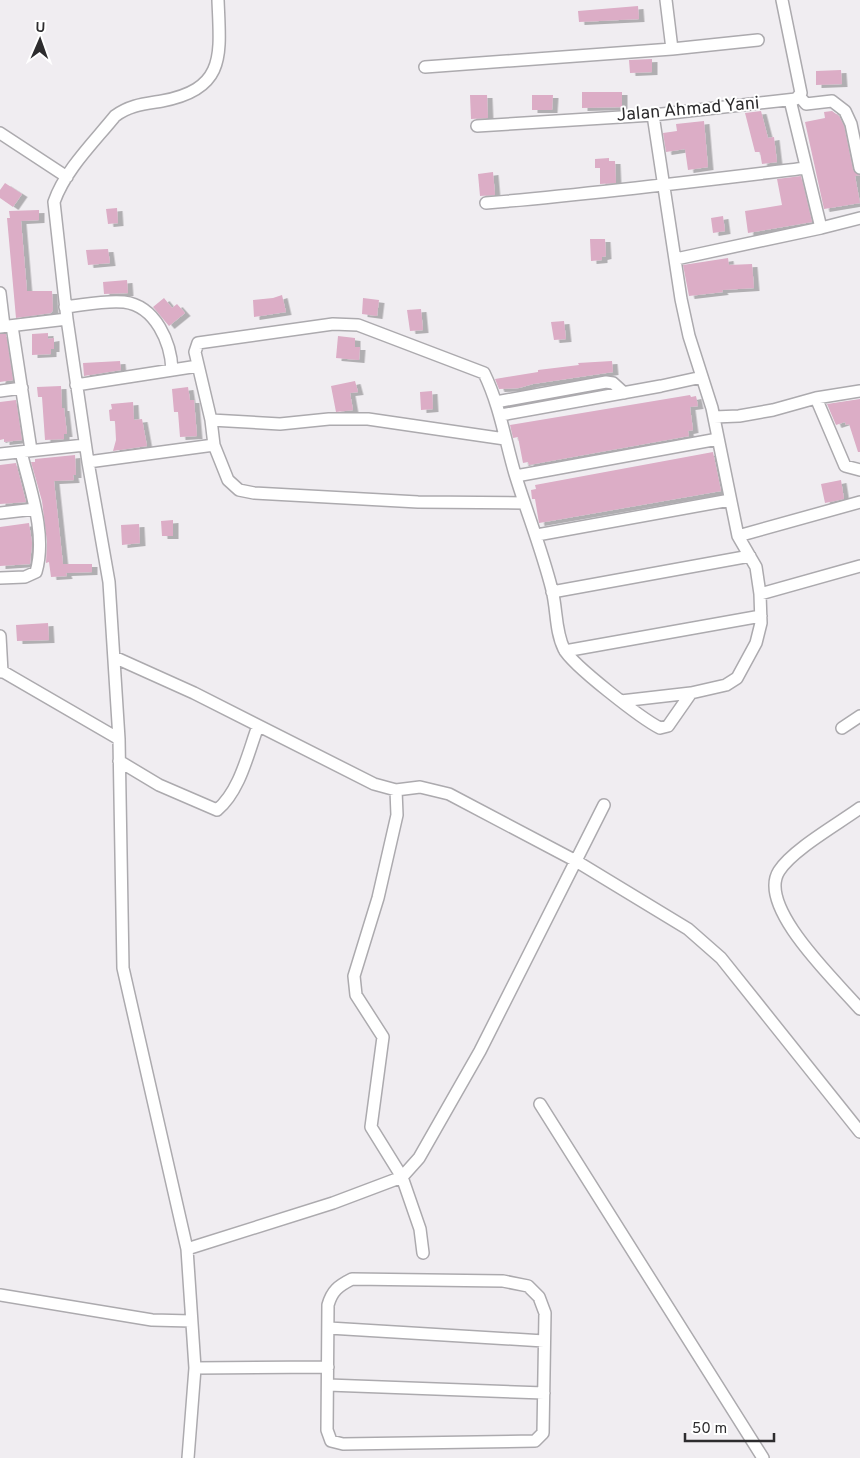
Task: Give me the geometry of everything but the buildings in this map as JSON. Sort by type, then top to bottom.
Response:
[{"type":"street","points":[[188,1458],[195,1368],[187,1249],[123,968],[119,739],[109,582],[76,384],[54,202],[67,177],[115,116],[125,109],[176,98],[207,82],[217,67],[219,54],[218,0]]},
{"type":"street","points":[[666,0],[672,49]]},
{"type":"street","points":[[782,0],[801,93],[795,99]]},
{"type":"street","points":[[425,67],[672,49],[758,40]]},
{"type":"street","points":[[795,99],[806,168],[821,228]]},
{"type":"street","points":[[795,99],[806,104],[832,102],[845,111],[851,124],[860,168]]},
{"type":"street","name":"Jalan Ahmad Yani","points":[[477,126],[653,115],[795,99]]},
{"type":"street","points":[[621,701],[691,693],[726,685],[737,678],[756,643],[761,616],[756,566],[738,536],[714,417],[685,317],[653,115]]},
{"type":"street","points":[[0,133],[67,177]]},
{"type":"street","points":[[486,203],[663,186],[806,168]]},
{"type":"street","points":[[676,259],[860,218]]},
{"type":"street","points":[[0,293],[5,326],[22,388],[26,451],[35,509],[39,561],[36,572],[25,576],[0,578]]},
{"type":"street","points":[[5,326],[112,302],[126,302],[138,307],[155,321],[167,340],[171,352],[172,370]]},
{"type":"street","points":[[524,503],[418,502],[254,494],[239,490],[228,480],[214,445],[211,420],[195,352],[198,342],[333,324],[358,325],[484,373],[501,415],[505,439],[524,503],[537,535],[552,592],[559,638],[565,651],[621,701],[660,728],[668,726],[691,693]]},
{"type":"street","points":[[76,384],[198,366]]},
{"type":"street","points":[[501,415],[624,393],[702,376]]},
{"type":"street","points":[[496,402],[606,382],[613,383],[624,393]]},
{"type":"street","points":[[0,391],[22,388]]},
{"type":"street","points":[[714,417],[739,416],[773,410],[816,398],[860,391]]},
{"type":"street","points":[[816,398],[845,466],[860,470]]},
{"type":"street","points":[[211,420],[280,424],[328,419],[368,419],[505,439]]},
{"type":"street","points":[[516,476],[718,439]]},
{"type":"street","points":[[0,454],[86,445]]},
{"type":"street","points":[[88,462],[214,445]]},
{"type":"street","points":[[537,535],[730,500]]},
{"type":"street","points":[[738,536],[860,502]]},
{"type":"street","points":[[0,513],[35,509]]},
{"type":"street","points":[[552,592],[750,556]]},
{"type":"street","points":[[760,594],[860,566]]},
{"type":"street","points":[[565,651],[761,616]]},
{"type":"street","points":[[0,636],[1,671],[119,739]]},
{"type":"street","points":[[114,657],[194,693],[374,784],[396,790],[420,787],[449,794],[576,861],[688,929],[721,958],[860,1132]]},
{"type":"street","points":[[842,728],[860,716]]},
{"type":"street","points":[[119,761],[160,785],[217,810],[227,802],[258,726]]},
{"type":"street","points":[[396,790],[398,815],[378,898],[354,976],[356,995],[381,1031],[383,1038],[372,1127],[402,1177],[420,1229],[423,1253]]},
{"type":"street","points":[[187,1249],[389,1184],[402,1177],[419,1158],[480,1051],[604,805]]},
{"type":"street","points":[[860,808],[796,854],[778,872],[773,891],[779,909],[798,938],[860,1009]]},
{"type":"street","points":[[540,1104],[763,1458]]},
{"type":"street","points":[[352,1279],[503,1281],[528,1286],[539,1297],[545,1313],[544,1341],[543,1433],[535,1441],[343,1444],[331,1441],[328,1436],[328,1306],[331,1294],[339,1285],[352,1279]]},
{"type":"street","points":[[0,1295],[152,1320],[191,1321]]},
{"type":"street","points":[[329,1328],[544,1341]]},
{"type":"street","points":[[195,1368],[328,1367]]},
{"type":"street","points":[[328,1386],[544,1393]]}]
